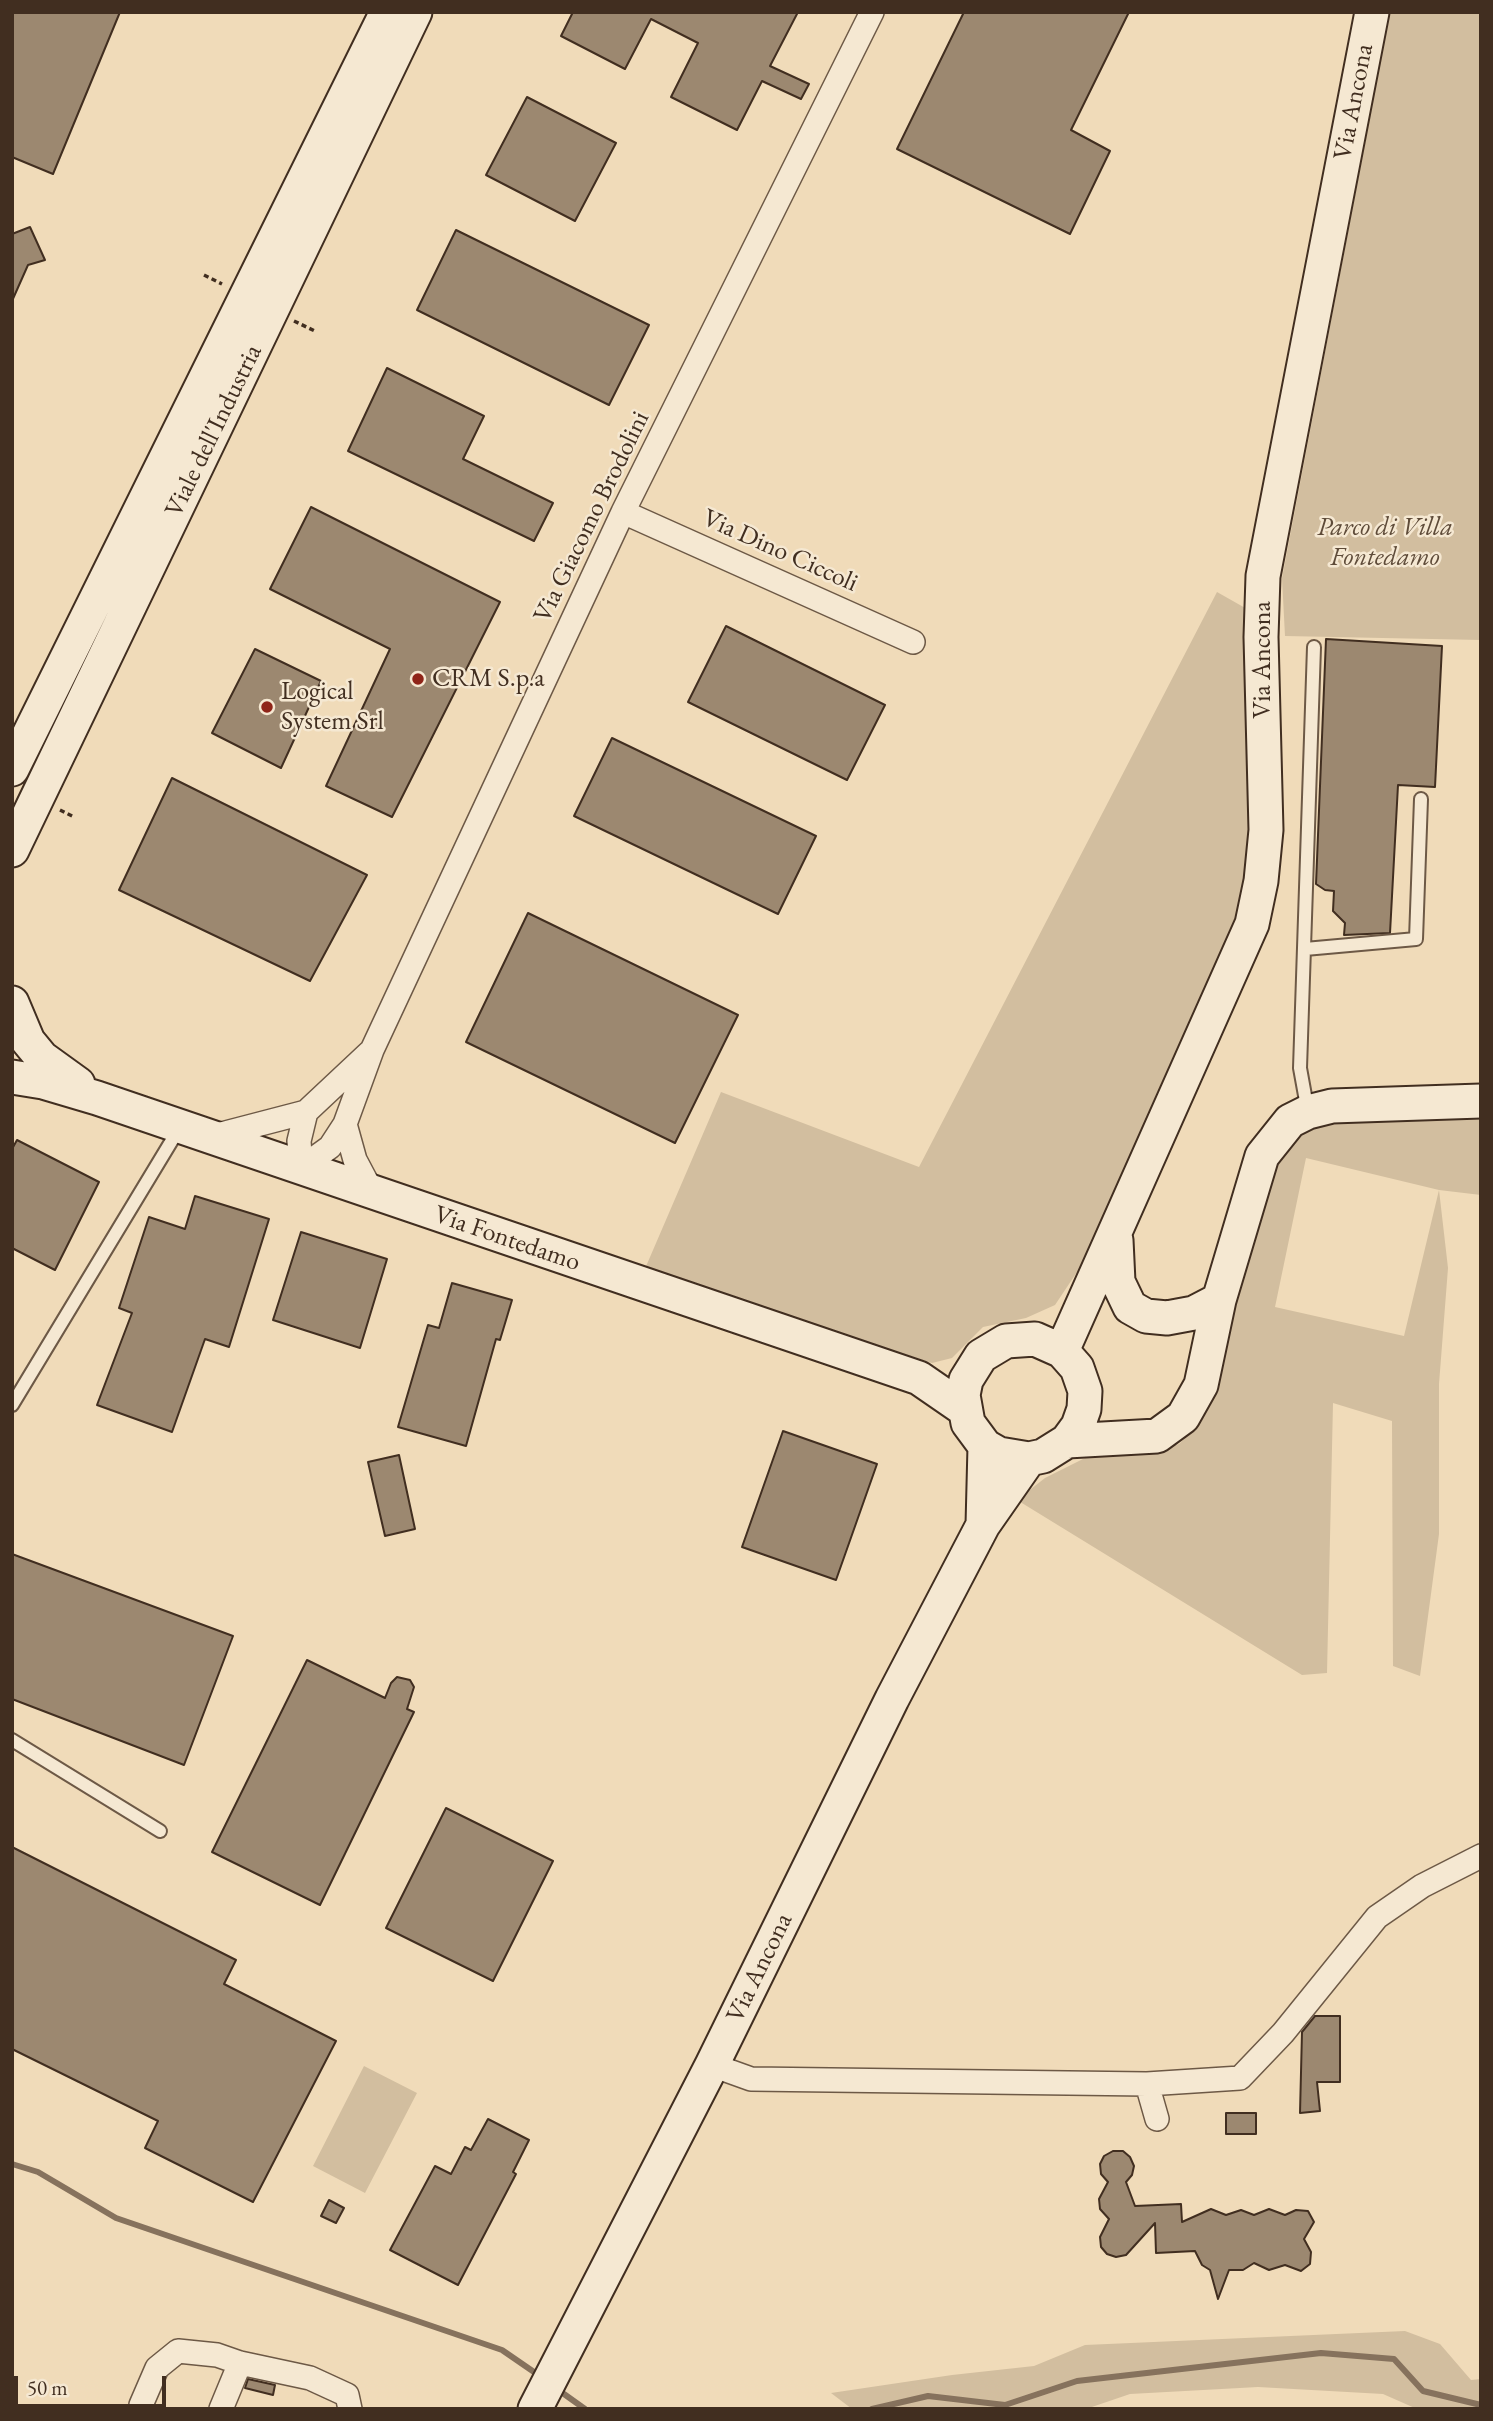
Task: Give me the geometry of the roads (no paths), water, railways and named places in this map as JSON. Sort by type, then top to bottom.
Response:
[{"type":"main road","name":"Viale dell'Industria","points":[[12,769],[387,12]]},
{"type":"main road","name":"Viale dell'Industria","points":[[12,850],[415,12]]},
{"type":"main road","name":"Via Ancona","points":[[1048,1345],[1092,1284],[1116,1235],[1252,924],[1261,880],[1266,830],[1261,638],[1263,576],[1372,12]]},
{"type":"main road","name":"Via Fontedamo","points":[[12,1003],[28,1041],[42,1058],[97,1098]]},
{"type":"main road","name":"Via Fontedamo","points":[[12,1077],[43,1082],[97,1098],[919,1378],[964,1409]]},
{"type":"main road","points":[[1068,1441],[1157,1436],[1183,1418],[1201,1385],[1219,1300],[1262,1156],[1290,1121],[1308,1112],[1332,1106],[1481,1101]]},
{"type":"main road","points":[[1116,1235],[1114,1261],[1118,1282],[1130,1307],[1146,1316],[1167,1318],[1194,1313],[1219,1300]]},
{"type":"main road","points":[[1085,1391],[1084,1409],[1078,1426],[1068,1441],[1050,1453],[1030,1459],[999,1454],[985,1446],[975,1435],[964,1409],[964,1387],[972,1367],[986,1351],[1006,1341],[1048,1345],[1077,1368],[1085,1391],[1113,1423],[1136,1439]]},
{"type":"main road","points":[[919,1378],[972,1367]]},
{"type":"main road","name":"Via Ancona","points":[[983,1525],[985,1446]]},
{"type":"main road","name":"Via Ancona","points":[[535,2409],[712,2065],[892,1699],[983,1525],[1030,1459]]},
{"type":"street","name":"Via Giacomo Brodolini","points":[[301,1168],[330,1147],[345,1124],[372,1050],[624,512],[872,12]]},
{"type":"street","name":"Via Dino Ciccoli","points":[[624,512],[913,642]]},
{"type":"street","name":"Via Giacomo Brodolini","points":[[195,1131],[306,1112],[372,1050]]},
{"type":"street","points":[[301,1168],[299,1141],[306,1112]]},
{"type":"street","points":[[345,1124],[355,1160],[373,1194]]},
{"type":"street","points":[[712,2065],[751,2079],[1147,2084],[1240,2078],[1283,2033],[1377,1917],[1422,1886],[1481,1856]]},
{"type":"street","points":[[1147,2084],[1157,2119]]},
{"type":"street","points":[[141,2405],[157,2368],[178,2351],[217,2355],[330,2385],[347,2395],[350,2409]]},
{"type":"street","points":[[221,2409],[240,2363]]},
{"type":"lane","points":[[1308,1112],[1300,1068],[1314,648]]},
{"type":"lane","points":[[1305,949],[1416,939],[1421,799]]},
{"type":"lane","points":[[12,1405],[195,1131]]},
{"type":"lane","points":[[12,1740],[160,1831]]},
{"type":"waterway","points":[[12,2164],[38,2172],[116,2218],[502,2350],[534,2372]]},
{"type":"waterway","points":[[872,2409],[928,2396],[1005,2405],[1077,2381],[1321,2353],[1394,2359],[1423,2391],[1481,2405]]},
{"type":"waterway","points":[[564,2394],[585,2409]]},
{"type":"place","name":"CRM S.p.a","points":[[418,679]]},
{"type":"place","name":"Logical System Srl","points":[[267,707]]},
{"type":"park label","name":"Parco di Villa Fontedamo","points":[[1385,543]]}]
